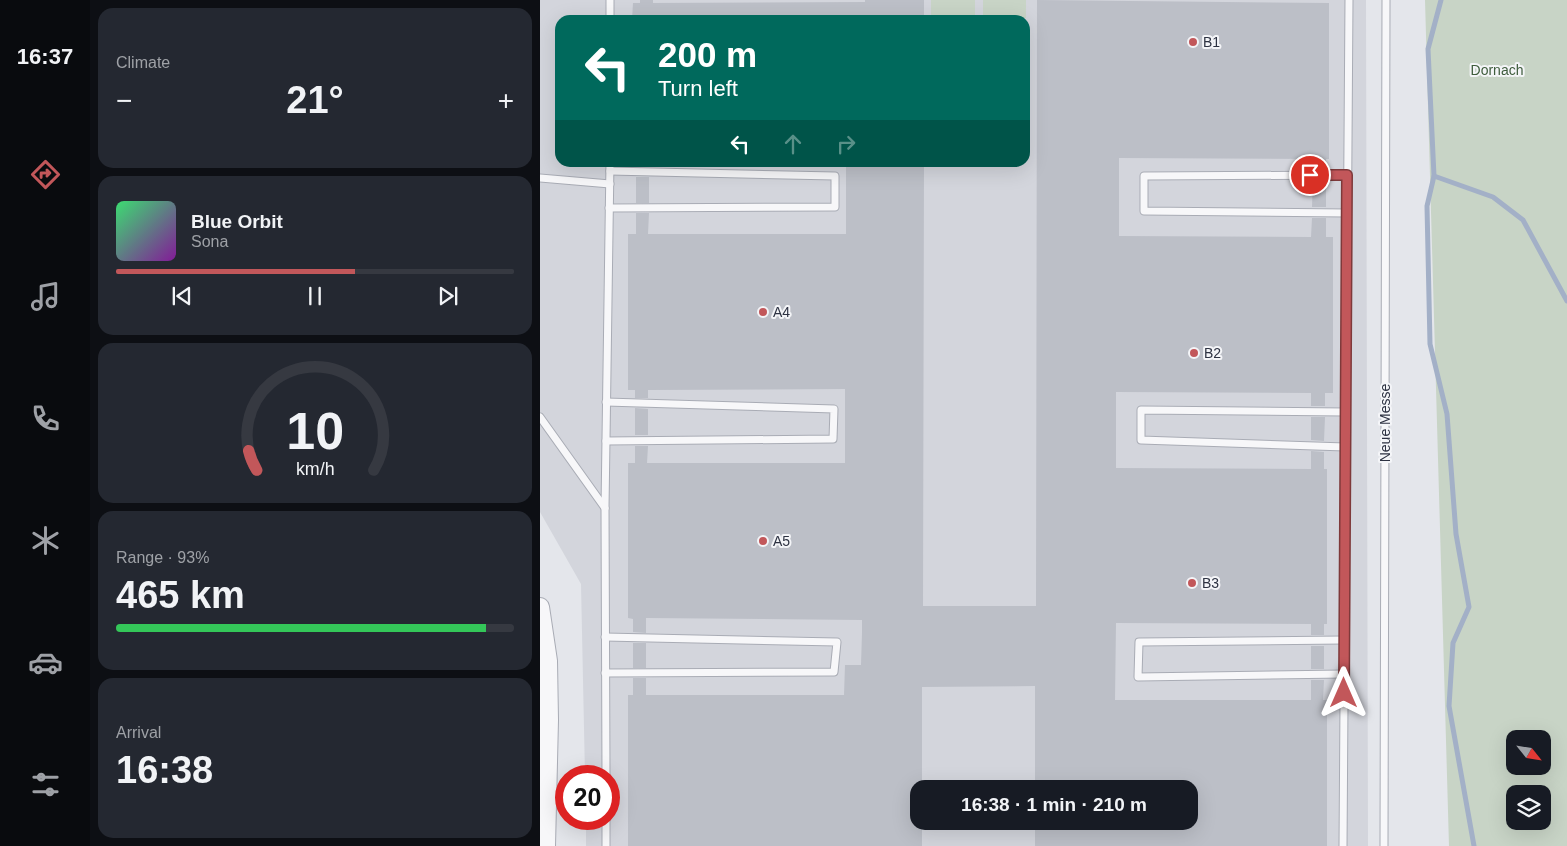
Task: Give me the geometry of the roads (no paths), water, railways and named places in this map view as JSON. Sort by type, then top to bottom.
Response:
[{"type":"street","points":[[540,607],[548,661],[546,846]]},
{"type":"lane","points":[[610,0],[610,15]]},
{"type":"lane","points":[[1343,846],[1349,0]]},
{"type":"lane","name":"Neue Messe","points":[[1384,846],[1386,0]]},
{"type":"lane","points":[[606,765],[604,508],[610,167]]},
{"type":"lane","points":[[610,171],[835,176],[835,207],[610,208]]},
{"type":"lane","points":[[1347,175],[1144,176],[1144,211],[1347,213]]},
{"type":"lane","points":[[540,178],[610,184]]},
{"type":"lane","points":[[606,402],[834,409],[833,440],[606,441]]},
{"type":"lane","points":[[1345,412],[1141,410],[1141,440],[1345,447]]},
{"type":"lane","points":[[540,417],[604,508]]},
{"type":"lane","points":[[605,638],[837,642],[834,672],[605,673]]},
{"type":"lane","points":[[1344,640],[1139,642],[1138,677],[1344,674]]},
{"type":"lane","points":[[606,830],[606,846]]},
{"type":"waterway","points":[[1441,0],[1428,49],[1434,176],[1427,206],[1430,344],[1447,414],[1456,534],[1469,607],[1453,643],[1449,706],[1474,846]]},
{"type":"waterway","points":[[1434,176],[1493,197],[1523,220],[1567,301]]},
{"type":"place","name":"B1","points":[[1193,42]]},
{"type":"place","name":"A4","points":[[763,312]]},
{"type":"place","name":"B2","points":[[1194,353]]},
{"type":"place","name":"A5","points":[[763,541]]},
{"type":"place","name":"B3","points":[[1192,583]]},
{"type":"park label","name":"Dornach","points":[[1497,70]]}]
